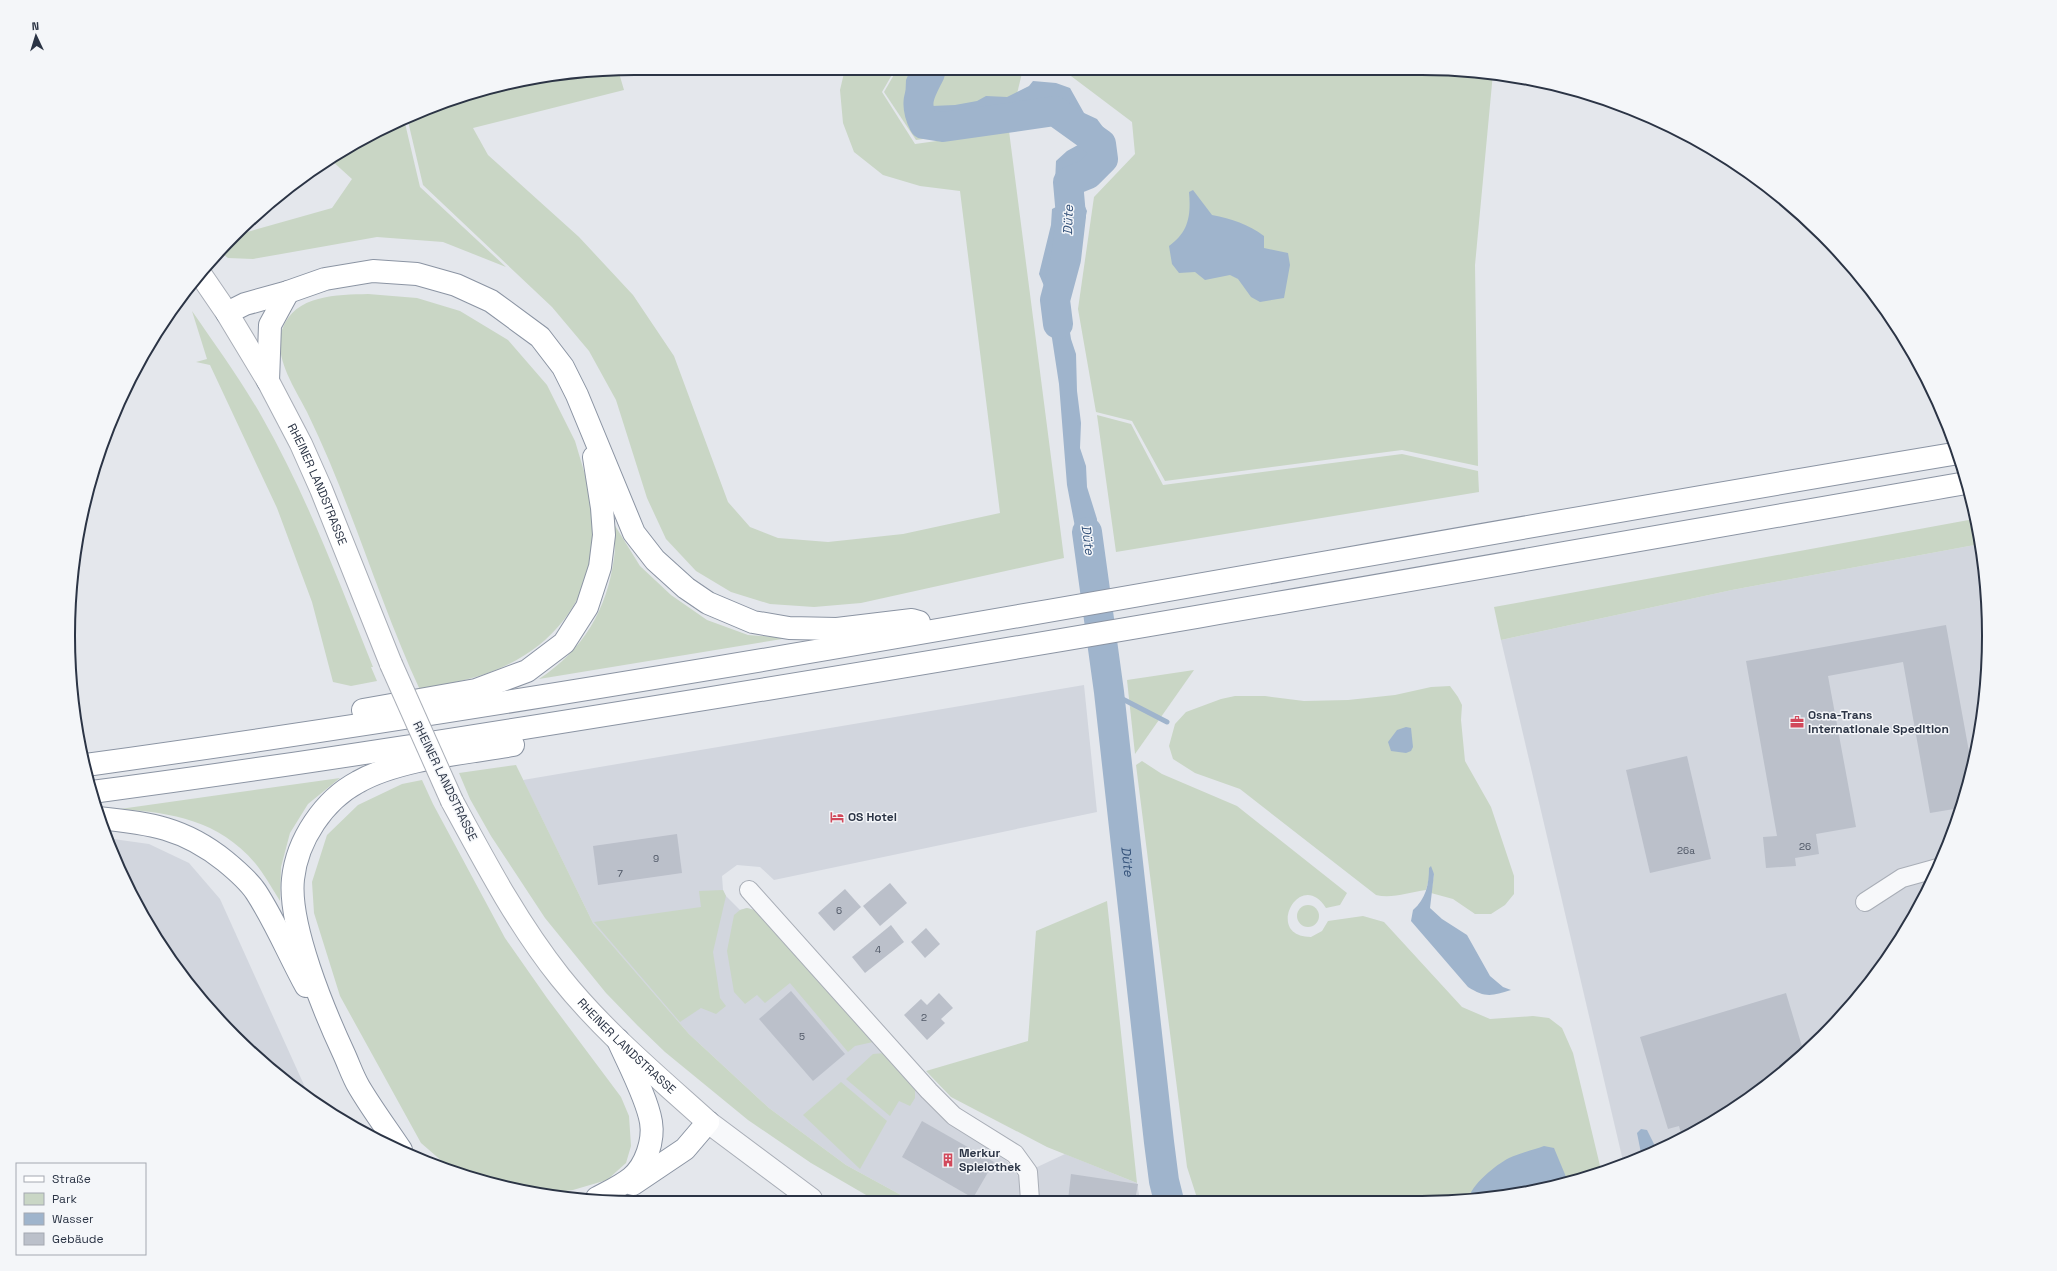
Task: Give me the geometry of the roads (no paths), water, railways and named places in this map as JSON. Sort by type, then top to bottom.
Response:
[{"type":"main road","points":[[227,313],[245,304],[288,292],[325,279],[373,271],[417,274],[456,285],[491,301],[540,337],[563,367],[577,395],[634,533],[655,560],[686,588],[708,603],[753,622],[789,628],[837,629],[912,620],[948,629]]},
{"type":"main road","name":"RHEINER LANDSTRASSE","points":[[204,279],[227,313],[268,381],[301,444],[321,489],[391,664],[452,801],[488,868],[538,948],[561,978],[618,1040],[708,1122]]},
{"type":"main road","points":[[268,381],[270,325],[288,292]]},
{"type":"main road","points":[[274,739],[321,717],[476,690],[527,671],[564,643],[587,607],[600,567],[604,535],[602,508],[590,428]]},
{"type":"main road","points":[[90,764],[274,739],[805,654],[1117,601],[1952,454]]},
{"type":"main road","points":[[97,791],[217,776],[567,721],[1074,638],[1961,484]]},
{"type":"main road","points":[[395,1141],[359,1087],[327,1017],[294,911],[293,879],[299,852],[325,807],[343,791],[358,781],[396,766],[556,737],[567,721]]},
{"type":"main road","points":[[106,819],[157,825],[186,835],[210,849],[235,870],[255,891],[306,987],[327,1017]]},
{"type":"main road","points":[[602,1195],[632,1177],[642,1165],[650,1143],[651,1122],[618,1040]]},
{"type":"main road","points":[[607,1195],[636,1182],[685,1149],[708,1122]]},
{"type":"street","points":[[1865,902],[1902,878],[1930,870]]},
{"type":"street","points":[[749,890],[929,1091],[954,1116],[1015,1154],[1028,1172],[1030,1196]]},
{"type":"street","name":"RHEINER LANDSTRASSE","points":[[708,1122],[807,1196]]},
{"type":"water","points":[[908,75],[924,75],[920,100],[932,106],[955,105],[977,101],[986,96],[1007,97],[1029,86],[1033,81],[1056,83],[1070,88],[1084,113],[1097,119],[1108,134],[1104,150],[1101,154],[1077,169],[1073,190],[1081,198],[1087,211],[1084,224],[1065,238],[1058,279],[1061,302],[1067,313],[1071,339],[1076,354],[1077,391],[1081,423],[1080,448],[1086,466],[1087,487],[1097,519],[1099,570],[1079,575],[1079,548],[1067,485],[1059,384],[1044,286],[1039,274],[1051,225],[1052,209],[1058,206],[1055,183],[1056,161],[1067,151],[1087,140],[1087,133],[1062,117],[1029,108],[983,117],[953,120],[916,118],[905,103],[906,80]]},
{"type":"water","points":[[1193,190],[1212,215],[1240,222],[1252,228],[1264,236],[1264,248],[1288,253],[1290,265],[1284,298],[1260,302],[1251,297],[1238,279],[1230,275],[1205,280],[1195,272],[1179,273],[1172,264],[1169,246],[1176,241],[1185,229],[1190,208],[1189,192]]},
{"type":"water","points":[[1406,727],[1411,728],[1413,747],[1411,751],[1406,753],[1391,751],[1388,742],[1397,730]]},
{"type":"water","points":[[1431,866],[1434,874],[1430,908],[1442,919],[1467,935],[1490,976],[1503,987],[1511,990],[1499,994],[1489,995],[1479,993],[1468,987],[1411,921],[1413,910],[1421,901],[1426,891],[1429,868]]},
{"type":"water","points":[[1641,1129],[1647,1130],[1654,1145],[1641,1151],[1637,1133]]},
{"type":"water","points":[[1544,1146],[1554,1148],[1566,1177],[1531,1185],[1471,1194],[1484,1176],[1513,1156]]},
{"type":"waterway","name":"Düte","points":[[929,75],[921,92],[918,103],[924,124],[943,127],[1055,111],[1101,144],[1103,159],[1088,174],[1068,182],[1071,216],[1066,259],[1055,300],[1058,324]]},
{"type":"waterway","name":"Düte","points":[[1087,532],[1109,692],[1159,1142],[1164,1181],[1168,1196]]},
{"type":"waterway","points":[[1109,692],[1167,722]]},
{"type":"place","name":"Osna-Trans Internationale Spedition","points":[[1797,722]]},
{"type":"place","name":"OS Hotel","points":[[837,817]]},
{"type":"place","name":"Merkur Spielothek","points":[[948,1160]]}]
